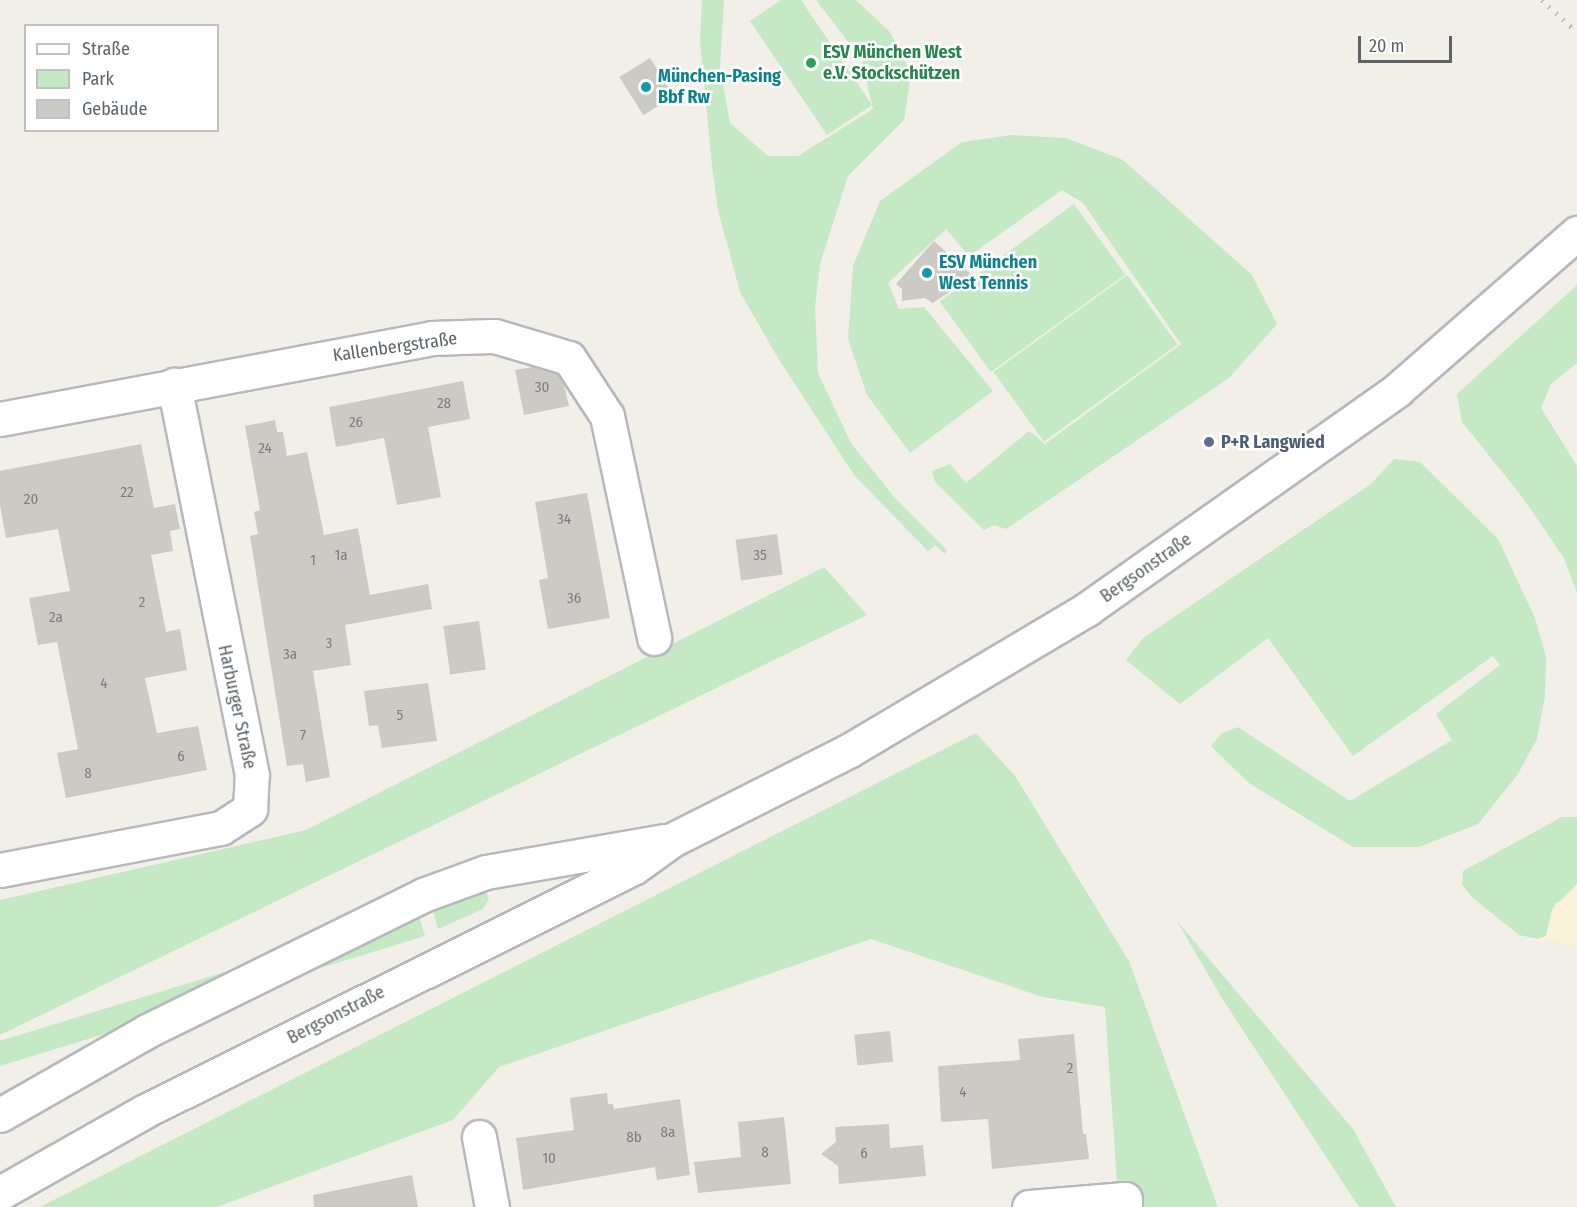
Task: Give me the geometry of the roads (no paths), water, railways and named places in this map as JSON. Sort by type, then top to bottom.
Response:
[{"type":"street","name":"Bergsonstraße","points":[[0,1193],[155,1106],[633,868],[672,840],[850,750],[1087,609],[1397,390],[1577,233]]},
{"type":"street","name":"Kallenbergstraße","points":[[0,419],[431,338],[495,336],[569,358],[607,416],[654,639]]},
{"type":"street","name":"Harburger Straße","points":[[0,870],[221,828],[250,809],[252,775],[174,386]]},
{"type":"street","name":"Bergsonstraße","points":[[0,1115],[147,1031],[423,895],[486,872],[672,840]]},
{"type":"street","points":[[479,1137],[492,1207]]},
{"type":"street","points":[[1029,1207],[1125,1199],[1125,1207]]},
{"type":"railway","points":[[1542,0],[1577,32]]},
{"type":"place","name":"ESV München West e.V. Stockschützen","points":[[811,63]]},
{"type":"place","name":"München-Pasing Bbf Rw","points":[[646,87]]},
{"type":"place","name":"ESV München West Tennis","points":[[927,273]]},
{"type":"place","name":"P+R Langwied","points":[[1209,442]]}]
